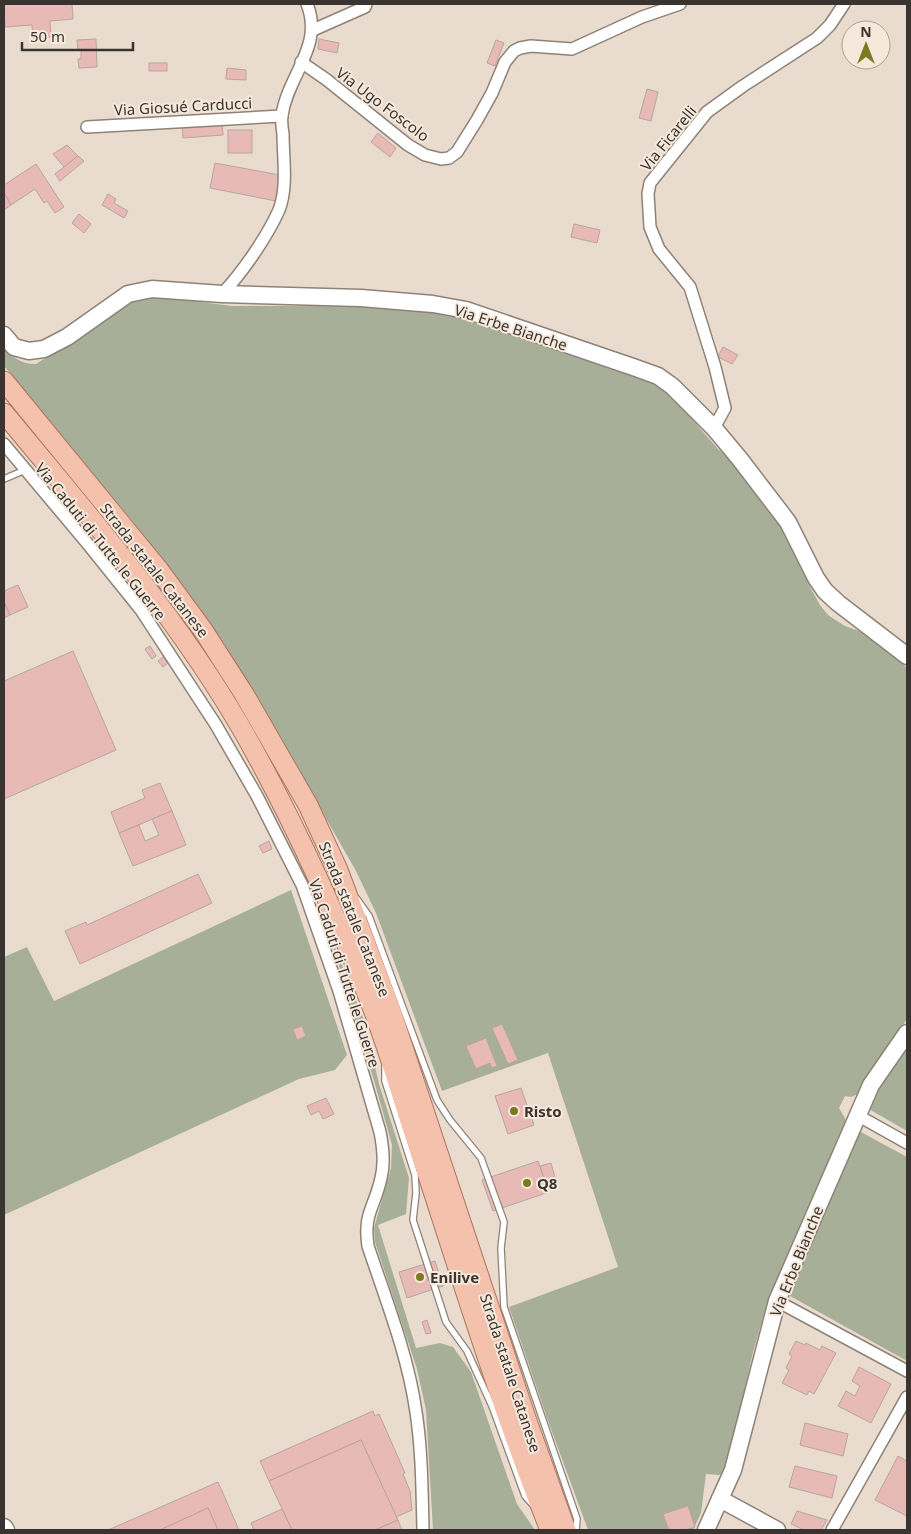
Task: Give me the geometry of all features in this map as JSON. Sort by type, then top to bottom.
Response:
[{"type":"main road","name":"Strada statale Catanese","points":[[4,381],[159,570],[203,630],[276,747],[308,806],[338,870],[391,1011],[527,1421],[566,1530]]},
{"type":"main road","name":"Strada statale Catanese","points":[[4,413],[142,581],[225,700],[257,755],[288,815],[316,874],[372,1006],[512,1428],[547,1525]]},
{"type":"street","points":[[222,294],[236,279],[280,208],[284,182],[282,116],[291,84],[309,46],[313,30],[312,16],[307,4]]},
{"type":"street","points":[[313,30],[365,7],[366,4]]},
{"type":"street","name":"Via Ugo Foscolo","points":[[301,62],[327,80],[408,146],[425,155],[441,159],[448,158],[457,152],[477,120],[492,93],[505,62],[514,51],[532,46],[572,49],[642,17],[680,4]]},
{"type":"street","name":"Via Ficarelli","points":[[714,428],[725,408],[715,367],[690,287],[659,249],[650,227],[648,194],[650,183],[707,112],[817,38],[830,25],[844,4]]},
{"type":"street","name":"Via Giosué Carducci","points":[[87,127],[282,116]]},
{"type":"street","name":"Via Erbe Bianche","points":[[4,335],[14,347],[29,351],[44,349],[67,337],[128,294],[152,289],[222,294],[369,298],[433,304],[466,310],[658,376],[672,386],[714,428],[739,458],[788,522],[816,578],[826,591],[838,603],[907,656]]},
{"type":"street","name":"Via Caduti di Tutte le Guerre","points":[[4,444],[87,543],[146,619],[216,726],[257,796],[302,886],[339,991],[380,1132],[383,1148],[381,1180],[367,1219],[366,1233],[368,1246],[403,1353],[416,1411],[420,1442],[423,1530]]},
{"type":"street","name":"Via Erbe Bianche","points":[[706,1530],[734,1470],[776,1301],[871,1084],[907,1033]]},
{"type":"street","points":[[857,1115],[907,1143]]},
{"type":"street","points":[[776,1301],[907,1371]]},
{"type":"street","points":[[832,1530],[907,1397]]},
{"type":"street","points":[[720,1499],[777,1530]]},
{"type":"lane","points":[[4,479],[25,470]]},
{"type":"lane","points":[[338,870],[369,916],[437,1100],[450,1120],[481,1158],[501,1213],[504,1222],[501,1248],[504,1307],[576,1519],[576,1530]]},
{"type":"lane","points":[[383,1040],[385,1081],[415,1175],[416,1193],[413,1220],[446,1322],[467,1351],[478,1375],[492,1406],[525,1496],[547,1525]]},
{"type":"green space","points":[[153,297],[232,306],[362,306],[433,312],[464,317],[659,385],[671,395],[718,449],[733,461],[782,526],[810,587],[828,615],[845,626],[870,635],[907,668],[907,1019],[858,1094],[851,1097],[845,1096],[839,1108],[846,1120],[765,1311],[753,1352],[728,1465],[720,1475],[706,1474],[701,1513],[693,1530],[588,1530],[509,1307],[618,1267],[548,1053],[442,1091],[376,913],[356,871],[260,703],[223,642],[172,571],[4,366],[4,346],[18,359],[26,363],[36,364],[129,303]]},
{"type":"green space","points":[[291,890],[347,1055],[335,1070],[299,1079],[4,1215],[4,957],[27,947],[54,1001]]},
{"type":"green space","points":[[328,930],[365,1023],[379,1084],[409,1178],[406,1214],[378,1225],[416,1348],[440,1343],[453,1347],[471,1372],[517,1504],[535,1530],[433,1530],[426,1410],[417,1369],[375,1242],[374,1228],[391,1168],[392,1145]]},
{"type":"green space","points":[[907,1046],[907,1131],[867,1108],[886,1075]]},
{"type":"green space","points":[[859,1131],[907,1157],[907,1361],[790,1296],[788,1292]]},
{"type":"building","points":[[4,4],[72,4],[73,19],[50,21],[51,37],[33,38],[32,25],[5,27]]},
{"type":"building","points":[[96,39],[97,67],[79,68],[78,59],[81,59],[81,50],[78,50],[77,40]]},
{"type":"building","points":[[319,39],[339,43],[337,53],[318,49]]},
{"type":"building","points":[[496,40],[504,43],[495,66],[487,63]]},
{"type":"building","points":[[149,63],[167,63],[167,71],[149,71]]},
{"type":"building","points":[[227,68],[246,70],[246,80],[226,79]]},
{"type":"building","points":[[647,89],[658,92],[651,121],[639,118]]},
{"type":"building","points":[[222,124],[223,135],[183,138],[182,126]]},
{"type":"building","points":[[228,130],[252,130],[252,153],[228,153]]},
{"type":"building","points":[[378,133],[396,148],[390,157],[371,142]]},
{"type":"building","points":[[67,145],[78,156],[64,167],[53,154]]},
{"type":"building","points":[[78,156],[84,161],[60,181],[55,174]]},
{"type":"building","points":[[215,163],[280,175],[276,201],[210,188]]},
{"type":"building","points":[[36,164],[64,207],[55,213],[47,201],[44,203],[35,189],[11,205],[4,193],[4,185]]},
{"type":"building","points":[[4,193],[11,205],[4,210]]},
{"type":"building","points":[[108,194],[116,199],[114,203],[128,211],[124,218],[102,205]]},
{"type":"building","points":[[79,214],[91,224],[84,233],[72,223]]},
{"type":"building","points":[[574,224],[600,230],[597,243],[571,237]]},
{"type":"building","points":[[723,347],[738,355],[732,364],[718,357]]},
{"type":"building","points":[[18,585],[28,607],[10,615],[4,602],[4,591]]},
{"type":"building","points":[[4,602],[10,615],[4,618]]},
{"type":"building","points":[[150,646],[156,656],[152,659],[145,649]]},
{"type":"building","points":[[73,651],[116,750],[4,799],[4,681]]},
{"type":"building","points":[[163,657],[168,663],[163,667],[158,661]]},
{"type":"building","points":[[160,783],[172,811],[119,833],[111,812],[145,798],[142,790]]},
{"type":"building","points":[[172,811],[186,845],[133,866],[119,833],[139,825],[145,841],[159,835],[152,819]]},
{"type":"building","points":[[269,841],[272,849],[263,853],[259,846]]},
{"type":"building","points":[[198,874],[212,903],[80,964],[65,931],[86,922],[87,925]]},
{"type":"building","points":[[502,1024],[518,1060],[508,1064],[492,1028]]},
{"type":"building","points":[[302,1026],[306,1036],[297,1040],[293,1029]]},
{"type":"building","points":[[486,1038],[497,1066],[492,1068],[490,1063],[476,1069],[466,1046]]},
{"type":"building","name":"Risto","points":[[521,1088],[534,1125],[508,1134],[495,1096]]},
{"type":"building","points":[[326,1098],[334,1114],[323,1119],[319,1111],[311,1115],[307,1106]]},
{"type":"building","points":[[538,1161],[549,1192],[493,1211],[482,1180]]},
{"type":"building","points":[[551,1163],[556,1181],[546,1184],[540,1166]]},
{"type":"building","points":[[435,1261],[443,1286],[407,1298],[399,1272]]},
{"type":"building","points":[[427,1320],[431,1333],[426,1334],[422,1322]]},
{"type":"building","points":[[796,1341],[805,1345],[806,1343],[820,1350],[822,1346],[836,1353],[814,1394],[809,1391],[807,1395],[782,1383],[789,1370],[786,1368],[792,1356],[789,1354]]},
{"type":"building","points":[[859,1367],[891,1384],[871,1423],[838,1406],[846,1391],[855,1396],[860,1386],[852,1381]]},
{"type":"building","points":[[373,1411],[375,1416],[379,1414],[405,1473],[403,1474],[410,1491],[412,1510],[396,1517],[361,1440],[269,1481],[260,1461]]},
{"type":"building","points":[[805,1423],[848,1434],[843,1456],[800,1445]]},
{"type":"building","points":[[361,1440],[398,1520],[375,1530],[292,1530],[269,1481]]},
{"type":"building","points":[[898,1456],[907,1461],[907,1516],[875,1500]]},
{"type":"building","points":[[795,1466],[837,1476],[832,1498],[789,1487]]},
{"type":"building","points":[[218,1482],[239,1530],[218,1530],[208,1508],[160,1530],[108,1530]]},
{"type":"building","points":[[688,1506],[695,1527],[685,1530],[669,1530],[663,1514]]},
{"type":"building","points":[[208,1508],[218,1530],[160,1530]]},
{"type":"building","points":[[282,1509],[292,1530],[254,1530],[251,1523]]},
{"type":"building","points":[[797,1511],[827,1520],[821,1530],[804,1530],[791,1524]]},
{"type":"building","points":[[398,1520],[402,1530],[375,1530]]},
{"type":"place","name":"Risto","points":[[514,1111]]},
{"type":"place","name":"Q8","points":[[527,1183]]},
{"type":"place","name":"Enilive","points":[[420,1277]]}]
